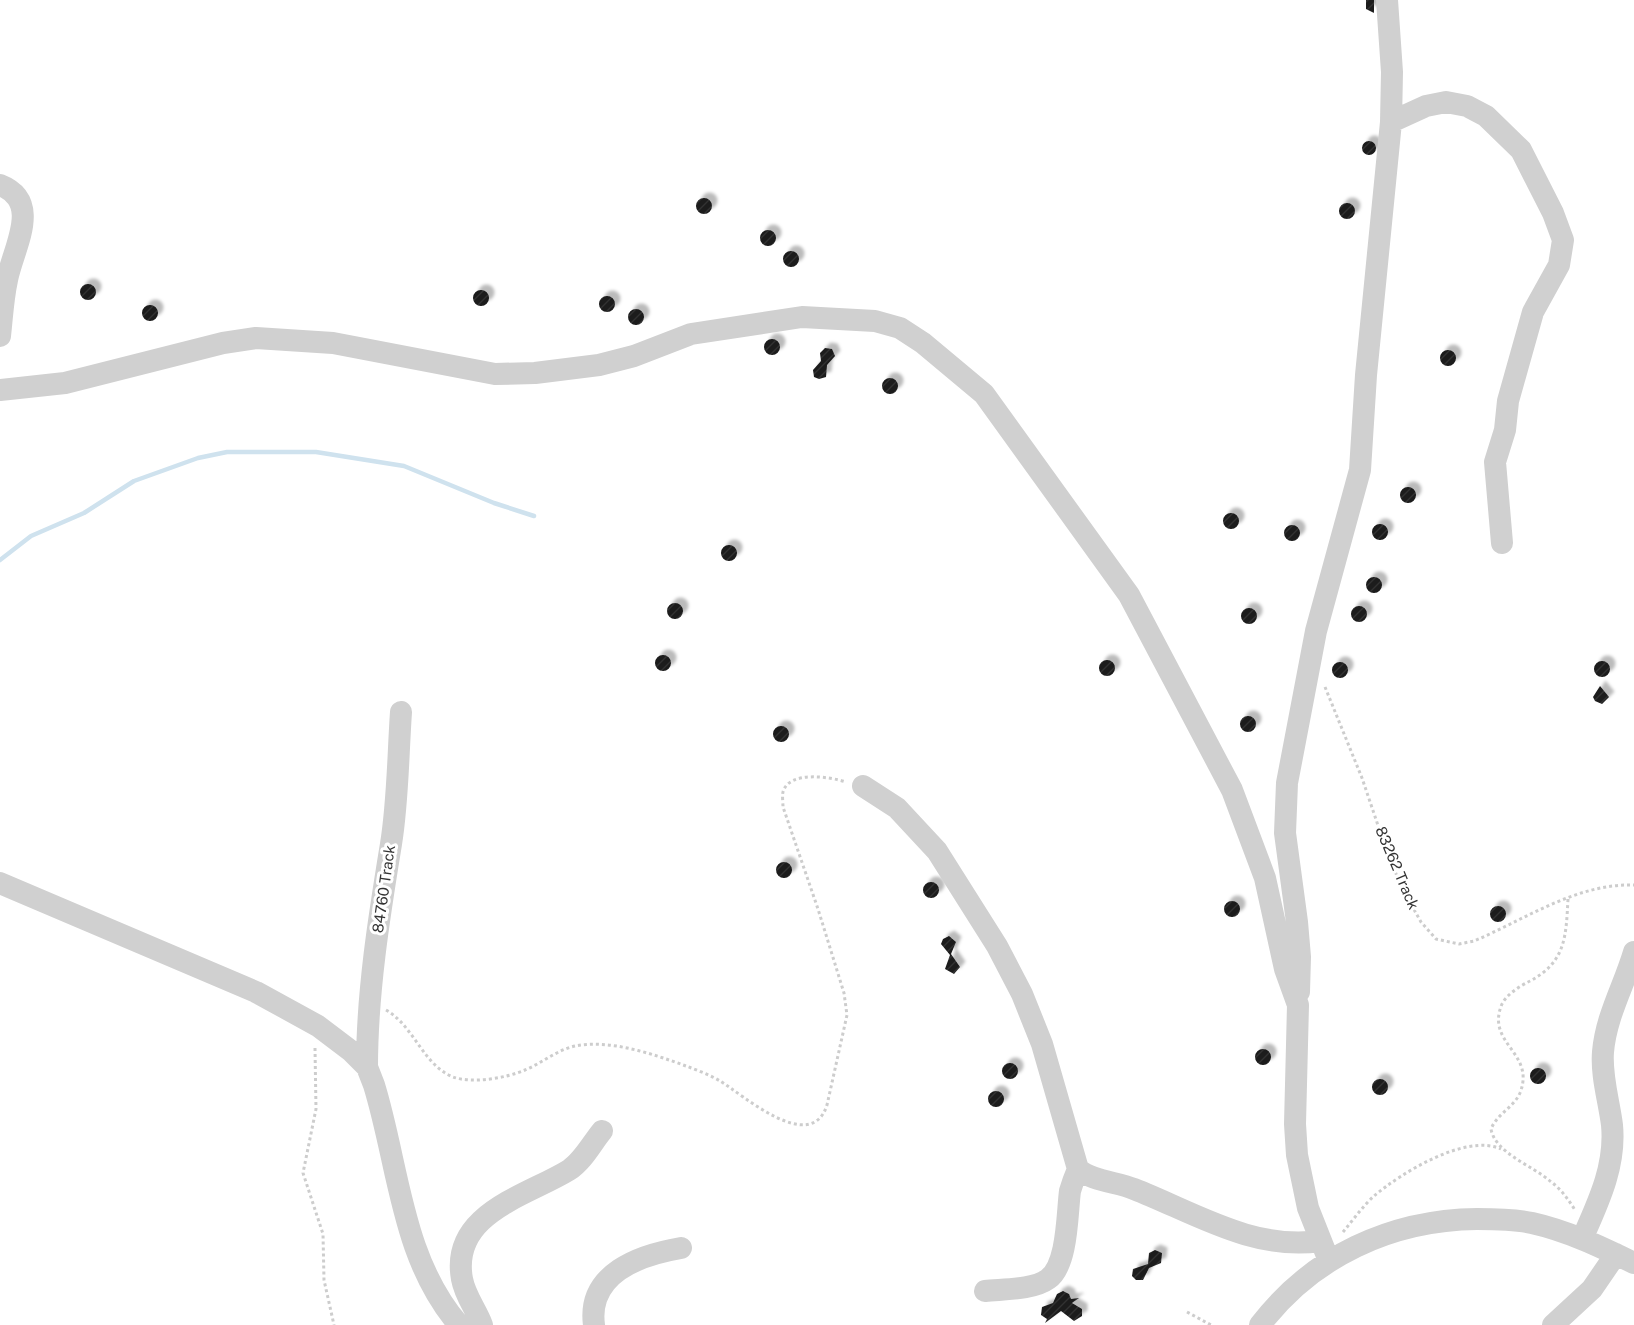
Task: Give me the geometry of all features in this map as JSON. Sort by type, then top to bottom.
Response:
[{"type":"street","points":[[1325,1252],[1308,1208],[1297,1155],[1295,1124],[1300,957],[1285,833],[1285,808],[1287,783],[1316,631],[1360,470],[1366,375],[1391,122],[1392,72],[1388,0]]},
{"type":"street","points":[[1391,122],[1426,106],[1446,102],[1467,106],[1486,116],[1521,150],[1553,213],[1563,240],[1563,254],[1559,265],[1533,312],[1508,401],[1505,430],[1495,462],[1502,543]]},
{"type":"street","points":[[0,185],[13,190],[21,203],[23,218],[7,279],[0,336]]},
{"type":"street","points":[[0,390],[65,383],[223,343],[256,338],[333,343],[485,373],[534,373],[599,365],[633,356],[691,334],[802,317],[875,321],[900,328],[947,362],[984,394],[1128,595],[1232,790],[1264,878],[1285,969],[1298,1005]]},
{"type":"street","name":"84760 Track","points":[[367,1067],[369,1014],[393,822],[401,712]]},
{"type":"street","points":[[863,786],[897,808],[937,851],[996,946],[1022,994],[1042,1044],[1078,1169],[1071,1188],[1066,1233],[1056,1270],[1048,1279],[1035,1284],[985,1291]]},
{"type":"street","points":[[0,883],[256,992],[318,1026],[351,1051],[367,1067],[380,1104],[409,1231],[432,1288],[459,1325]]},
{"type":"street","points":[[1585,1232],[1612,1158],[1612,1127],[1603,1055],[1605,1031],[1634,952]]},
{"type":"street","points":[[482,1325],[467,1296],[462,1279],[460,1258],[464,1244],[485,1218],[506,1202],[570,1170],[602,1131]]},
{"type":"street","points":[[1078,1169],[1092,1177],[1135,1189],[1198,1218],[1238,1232],[1271,1241],[1296,1243],[1325,1252]]},
{"type":"street","points":[[1260,1325],[1325,1252],[1387,1232],[1451,1219],[1531,1222],[1585,1232],[1625,1258],[1553,1325]]},
{"type":"street","points":[[594,1325],[593,1313],[597,1296],[615,1272],[640,1257],[681,1248]]},
{"type":"path","name":"83262 Track","points":[[1311,666],[1327,691],[1403,890],[1429,933],[1436,939],[1459,944],[1474,941],[1568,899],[1610,885],[1634,885]]},
{"type":"path","points":[[369,1014],[375,1009],[389,1011],[407,1028],[438,1069],[454,1077],[475,1080],[524,1071],[573,1046],[591,1044],[654,1054],[720,1081],[753,1106],[775,1118],[800,1124],[816,1120],[824,1114],[847,1015],[844,993],[822,919],[783,807],[783,792],[788,784],[803,778],[832,778],[863,786]]},
{"type":"path","points":[[1568,899],[1566,938],[1551,968],[1518,987],[1503,1002],[1498,1019],[1500,1035],[1522,1063],[1520,1094],[1500,1114],[1491,1129],[1492,1136],[1509,1152],[1549,1180],[1585,1232]]},
{"type":"path","points":[[318,1026],[314,1055],[316,1109],[303,1173],[323,1234],[324,1280],[334,1325]]},
{"type":"path","points":[[1325,1252],[1374,1196],[1417,1168],[1450,1151],[1475,1144],[1492,1144],[1509,1152]]},
{"type":"path","points":[[1187,1312],[1211,1325]]},
{"type":"building","points":[[1366,0],[1374,0],[1374,13],[1366,9]]},
{"type":"building","points":[[1366,141],[1372,141],[1376,148],[1372,155],[1366,155],[1362,151],[1362,145]]},
{"type":"building","points":[[704,198],[712,206],[704,214],[696,206]]},
{"type":"building","points":[[1347,203],[1355,211],[1347,219],[1339,211]]},
{"type":"building","points":[[768,230],[776,238],[768,246],[760,238]]},
{"type":"building","points":[[791,251],[799,259],[791,267],[783,259]]},
{"type":"building","points":[[88,284],[96,292],[88,300],[80,292]]},
{"type":"building","points":[[481,290],[489,298],[481,306],[473,298]]},
{"type":"building","points":[[607,296],[615,304],[607,312],[599,304]]},
{"type":"building","points":[[150,305],[158,313],[150,321],[142,313]]},
{"type":"building","points":[[636,309],[644,317],[636,325],[628,317]]},
{"type":"building","points":[[772,339],[780,347],[772,355],[764,347]]},
{"type":"building","points":[[825,348],[832,349],[835,356],[827,365],[826,377],[819,379],[814,377],[813,370],[821,361],[820,353]]},
{"type":"building","points":[[1448,350],[1456,358],[1448,366],[1440,358]]},
{"type":"building","points":[[890,378],[898,386],[890,394],[882,386]]},
{"type":"building","points":[[1408,487],[1416,495],[1408,503],[1400,495]]},
{"type":"building","points":[[1231,513],[1239,521],[1231,529],[1223,521]]},
{"type":"building","points":[[1380,524],[1388,532],[1380,540],[1372,532]]},
{"type":"building","points":[[1292,525],[1300,533],[1292,541],[1284,533]]},
{"type":"building","points":[[729,545],[737,553],[729,561],[721,553]]},
{"type":"building","points":[[1374,577],[1382,585],[1374,593],[1366,585]]},
{"type":"building","points":[[675,603],[683,611],[675,619],[667,611]]},
{"type":"building","points":[[1359,606],[1367,614],[1359,622],[1351,614]]},
{"type":"building","points":[[1249,608],[1257,616],[1249,624],[1241,616]]},
{"type":"building","points":[[663,655],[671,663],[663,671],[655,663]]},
{"type":"building","points":[[1107,660],[1115,668],[1107,676],[1099,668]]},
{"type":"building","points":[[1602,661],[1610,669],[1602,677],[1594,669]]},
{"type":"building","points":[[1340,662],[1348,670],[1340,678],[1332,670]]},
{"type":"building","points":[[1600,686],[1609,697],[1602,704],[1595,701],[1593,697]]},
{"type":"building","points":[[1248,716],[1256,724],[1248,732],[1240,724]]},
{"type":"building","points":[[781,726],[789,734],[781,742],[773,734]]},
{"type":"building","points":[[784,862],[792,870],[784,878],[776,870]]},
{"type":"building","points":[[931,882],[939,890],[931,898],[923,890]]},
{"type":"building","points":[[1232,901],[1240,909],[1232,917],[1224,909]]},
{"type":"building","points":[[1498,906],[1506,914],[1498,922],[1490,914]]},
{"type":"building","points":[[949,936],[956,942],[951,954],[960,967],[954,974],[945,969],[950,955],[941,944],[943,939]]},
{"type":"building","points":[[1263,1049],[1271,1057],[1263,1065],[1255,1057]]},
{"type":"building","points":[[1010,1063],[1018,1071],[1010,1079],[1002,1071]]},
{"type":"building","points":[[1538,1068],[1546,1076],[1538,1084],[1530,1076]]},
{"type":"building","points":[[1380,1079],[1388,1087],[1380,1095],[1372,1087]]},
{"type":"building","points":[[996,1091],[1004,1099],[996,1107],[988,1099]]},
{"type":"building","points":[[1155,1250],[1162,1253],[1161,1263],[1149,1268],[1143,1280],[1136,1280],[1132,1276],[1133,1269],[1148,1264],[1149,1253]]},
{"type":"building","points":[[1063,1291],[1069,1294],[1071,1299],[1079,1298],[1072,1303],[1082,1309],[1082,1316],[1074,1321],[1061,1311],[1045,1323],[1047,1319],[1041,1315],[1042,1307],[1053,1303],[1057,1294]]},
{"type":"waterway","points":[[0,560],[31,536],[84,513],[134,481],[198,458],[227,452],[316,452],[404,466],[494,503],[534,516]]}]
